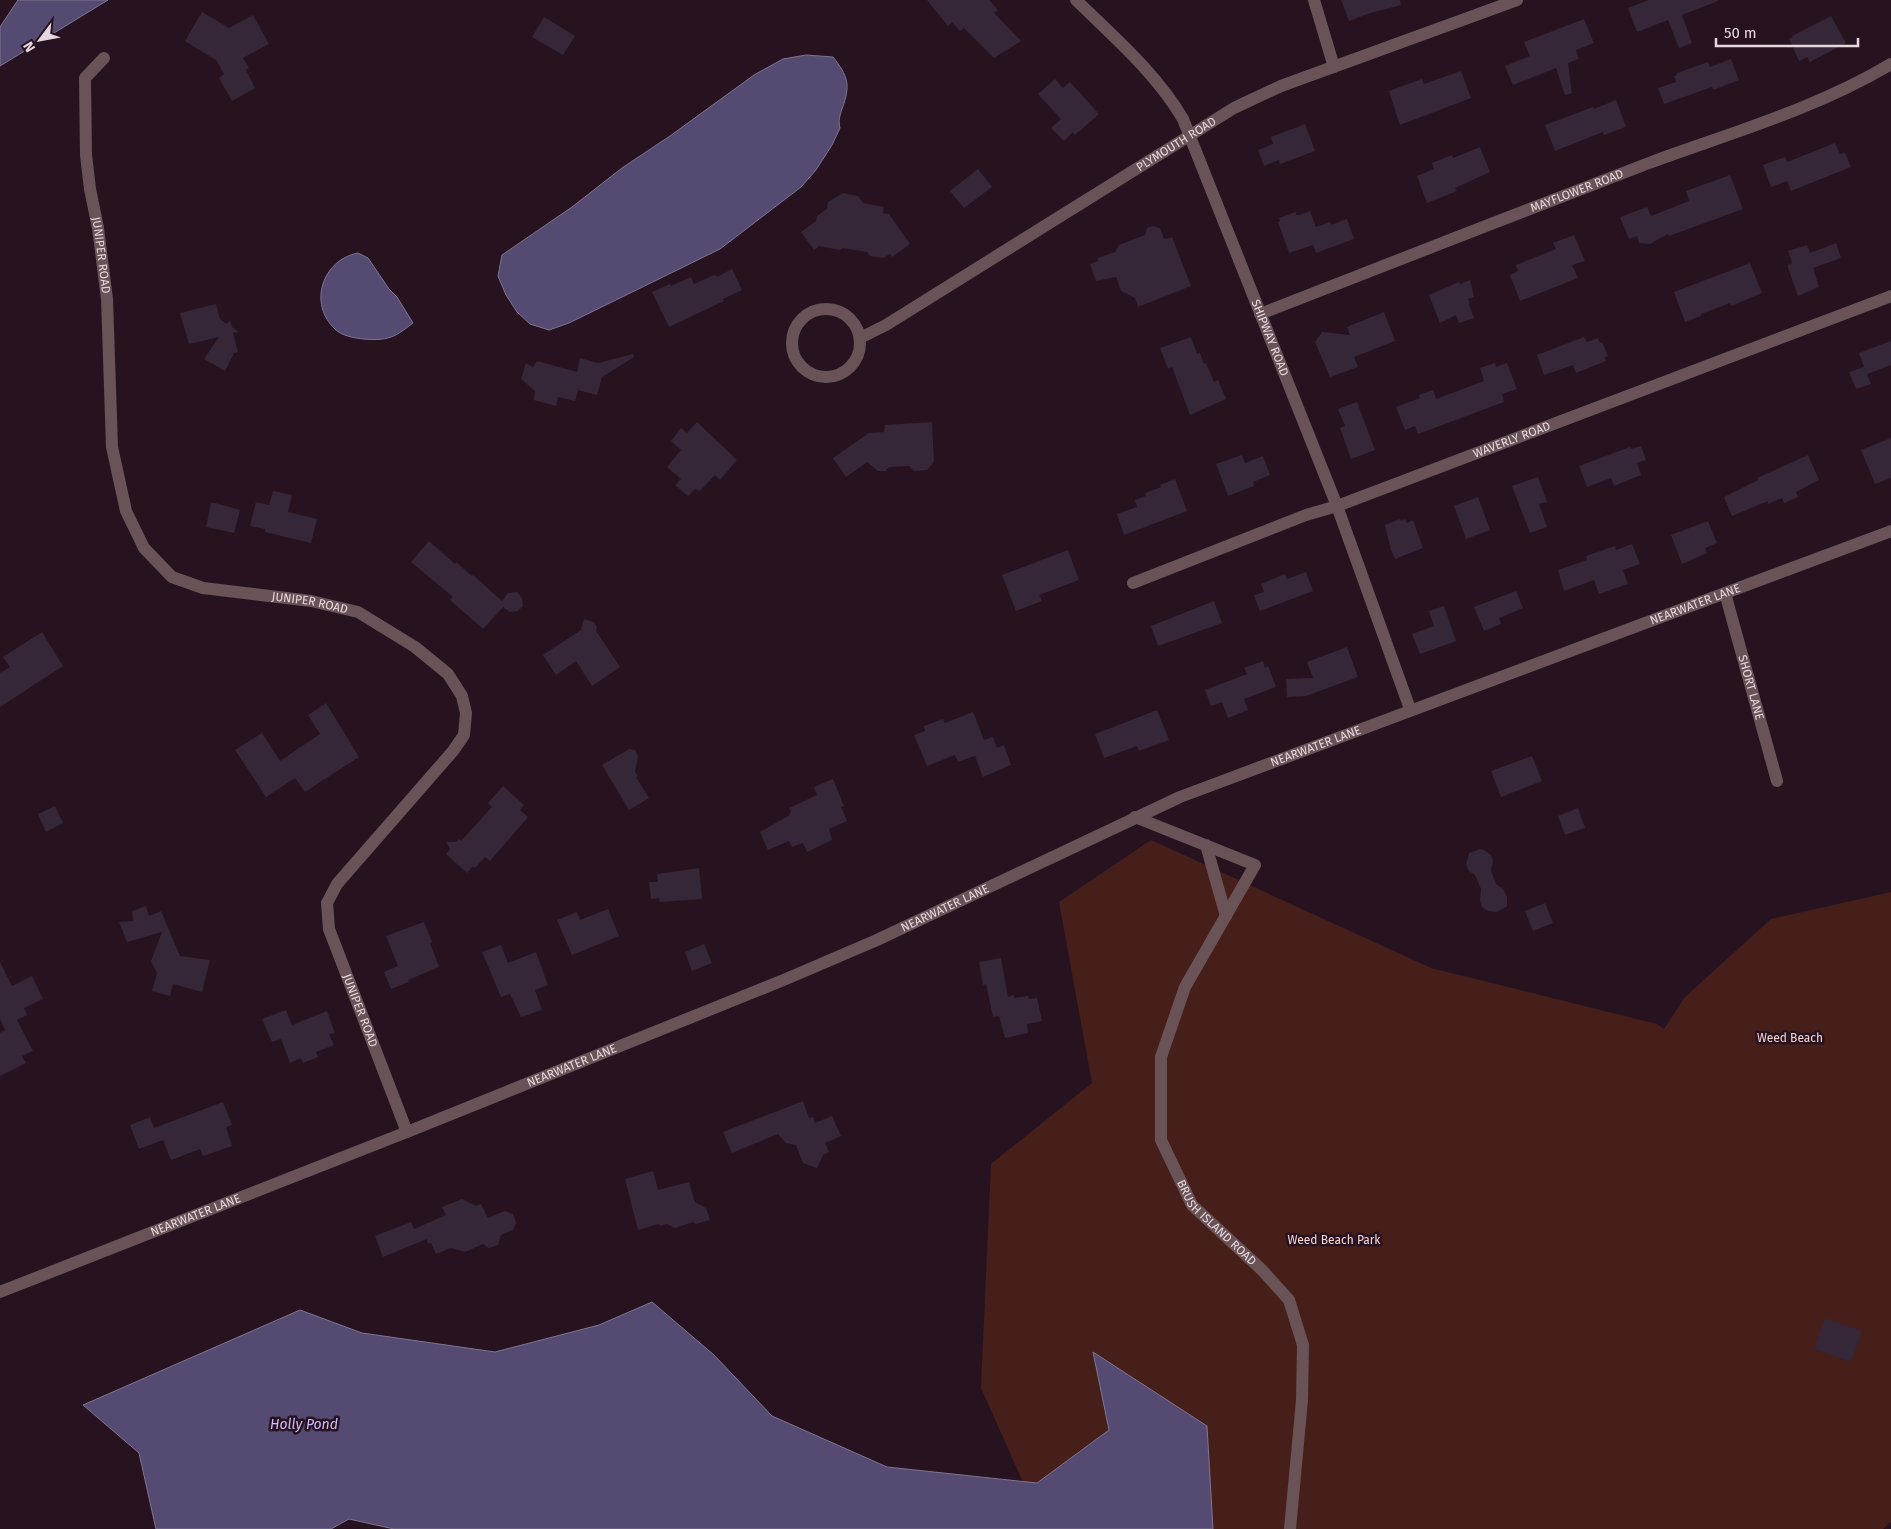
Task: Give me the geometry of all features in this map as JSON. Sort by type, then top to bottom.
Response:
[{"type":"street","name":"SHIPWAY ROAD","points":[[1076,0],[1158,82],[1171,98],[1183,119],[1337,506],[1410,709]]},
{"type":"street","points":[[1314,0],[1334,67]]},
{"type":"street","name":"PLYMOUTH ROAD","points":[[860,338],[886,325],[1234,108],[1281,86],[1517,0]]},
{"type":"street","name":"JUNIPER ROAD","points":[[104,58],[85,78],[86,155],[107,299],[112,447],[126,510],[144,548],[172,577],[203,588],[311,601],[358,612],[415,647],[448,674],[462,696],[466,713],[464,735],[453,751],[337,884],[327,903],[329,929],[407,1132]]},
{"type":"street","name":"MAYFLOWER ROAD","points":[[1260,314],[1547,202],[1787,114],[1868,77],[1891,64]]},
{"type":"street","name":"WAVERLY ROAD","points":[[1133,583],[1306,515],[1337,506],[1891,296]]},
{"type":"street","points":[[821,308],[834,309],[846,315],[856,325],[860,338],[859,352],[853,364],[843,373],[830,377],[817,376],[805,370],[796,360],[791,347],[792,334],[798,322],[808,313],[821,308]]},
{"type":"street","name":"NEARWATER LANE","points":[[0,1292],[407,1132],[786,979],[877,940],[1180,797],[1410,709],[1891,531]]},
{"type":"street","name":"SHORT LANE","points":[[1726,593],[1777,781]]},
{"type":"street","name":"BRUSH ISLAND ROAD","points":[[1135,817],[1255,865],[1185,987],[1161,1057],[1162,1140],[1192,1205],[1262,1270],[1289,1300],[1303,1345],[1302,1400],[1290,1529]]},
{"type":"street","points":[[1206,845],[1226,916]]},
{"type":"green space","name":"Weed Beach Park","points":[[1151,840],[1431,968],[1657,1024],[1664,1029],[1685,997],[1771,919],[1891,892],[1891,1522],[1883,1529],[1044,1529],[981,1388],[991,1164],[1092,1083],[1059,902]]},
{"type":"water","points":[[18,0],[108,0],[0,66],[0,27]]},
{"type":"water","points":[[806,55],[833,57],[845,75],[847,87],[845,101],[839,118],[840,128],[816,170],[801,187],[720,249],[569,323],[549,330],[530,324],[517,312],[506,295],[498,276],[502,255],[572,207],[622,168],[754,75],[783,59]]},
{"type":"water","points":[[358,253],[368,258],[389,289],[397,297],[413,323],[394,336],[374,340],[348,336],[335,329],[327,319],[322,308],[323,284],[328,274],[335,264],[346,257]]},
{"type":"water","name":"Holly Pond","points":[[652,1302],[714,1355],[772,1416],[887,1467],[1037,1483],[1109,1430],[1093,1352],[1207,1426],[1213,1529],[394,1529],[349,1519],[331,1529],[156,1529],[139,1453],[83,1405],[300,1310],[362,1333],[495,1352],[599,1325]]},
{"type":"building","points":[[927,0],[989,0],[998,10],[994,13],[1021,41],[994,58],[964,28],[960,31],[952,22],[948,26]]},
{"type":"building","points":[[1341,0],[1400,0],[1401,5],[1349,21]]},
{"type":"building","points":[[1649,0],[1718,1],[1682,15],[1692,43],[1679,48],[1668,20],[1637,32],[1628,8]]},
{"type":"building","points":[[202,12],[229,28],[253,15],[269,44],[243,58],[249,68],[246,70],[255,88],[232,101],[219,78],[224,74],[216,60],[185,41]]},
{"type":"building","points":[[1831,16],[1846,43],[1810,62],[1807,57],[1799,61],[1789,39]]},
{"type":"building","points":[[544,17],[575,36],[563,55],[532,37]]},
{"type":"building","points":[[1584,19],[1594,43],[1576,50],[1579,59],[1568,63],[1572,93],[1565,95],[1556,68],[1513,85],[1505,66],[1530,56],[1524,42]]},
{"type":"building","points":[[1731,59],[1739,80],[1713,90],[1712,87],[1664,104],[1658,88],[1676,82],[1674,76],[1677,73],[1708,62],[1710,67]]},
{"type":"building","points":[[1461,71],[1471,98],[1400,125],[1389,91],[1422,79],[1424,84]]},
{"type":"building","points":[[1055,79],[1063,88],[1070,82],[1099,114],[1075,135],[1073,132],[1064,141],[1051,128],[1061,119],[1038,94]]},
{"type":"building","points":[[1616,100],[1626,127],[1604,135],[1603,132],[1555,151],[1545,125]]},
{"type":"building","points":[[1305,124],[1315,151],[1280,164],[1279,160],[1264,166],[1258,150],[1273,144],[1271,137]]},
{"type":"building","points":[[1835,143],[1840,154],[1845,153],[1851,167],[1791,191],[1787,181],[1771,187],[1763,165],[1785,157],[1787,162]]},
{"type":"building","points":[[1480,147],[1490,172],[1455,188],[1457,191],[1427,203],[1417,176],[1434,169],[1432,163],[1452,155],[1453,158]]},
{"type":"building","points":[[978,169],[992,187],[964,208],[950,191]]},
{"type":"building","points":[[1730,175],[1743,209],[1669,236],[1668,234],[1650,244],[1639,243],[1637,236],[1629,239],[1620,217],[1647,207],[1651,216],[1689,201],[1686,191]]},
{"type":"building","points":[[843,193],[858,196],[863,203],[884,207],[883,213],[889,214],[910,244],[892,257],[890,254],[883,258],[870,256],[867,252],[843,248],[840,250],[819,246],[814,250],[801,232],[816,221],[817,216],[827,209],[828,202]]},
{"type":"building","points":[[1310,211],[1316,227],[1330,222],[1331,225],[1347,219],[1354,239],[1316,253],[1313,245],[1289,253],[1278,222],[1280,221],[1279,218],[1296,212],[1296,215],[1299,215]]},
{"type":"building","points":[[1153,226],[1160,228],[1164,239],[1172,237],[1191,286],[1138,307],[1135,298],[1121,291],[1116,277],[1096,281],[1090,264],[1098,261],[1098,258],[1115,252],[1119,245],[1145,235],[1147,228]]},
{"type":"building","points":[[1574,235],[1585,261],[1572,265],[1578,278],[1520,301],[1510,275],[1518,271],[1516,265],[1556,249],[1553,243]]},
{"type":"building","points":[[1836,243],[1841,258],[1813,268],[1819,287],[1798,296],[1788,268],[1788,265],[1792,263],[1788,251],[1807,245],[1810,253]]},
{"type":"building","points":[[1750,263],[1762,293],[1731,306],[1730,303],[1685,322],[1674,292]]},
{"type":"building","points":[[732,269],[742,290],[723,299],[724,301],[669,327],[652,292],[691,277],[694,284],[712,276],[716,275],[717,277]]},
{"type":"building","points":[[1470,280],[1474,297],[1468,299],[1474,318],[1459,323],[1456,315],[1440,323],[1429,295],[1459,282],[1460,284]]},
{"type":"building","points":[[216,304],[220,319],[227,324],[230,320],[232,327],[239,332],[233,333],[238,352],[234,353],[225,371],[204,359],[219,337],[189,344],[180,313]]},
{"type":"building","points":[[1384,312],[1395,341],[1354,357],[1358,367],[1330,377],[1315,342],[1322,332],[1350,335],[1347,327]]},
{"type":"building","points":[[1191,337],[1197,354],[1200,353],[1214,382],[1218,380],[1226,399],[1190,415],[1172,367],[1168,369],[1160,348]]},
{"type":"building","points":[[1584,337],[1587,342],[1598,338],[1600,343],[1602,342],[1608,356],[1605,357],[1606,361],[1576,373],[1573,365],[1544,375],[1537,355]]},
{"type":"building","points":[[1891,341],[1891,365],[1867,374],[1871,384],[1856,389],[1849,372],[1864,367],[1859,353]]},
{"type":"building","points":[[633,354],[634,357],[602,377],[597,395],[578,390],[575,401],[558,397],[556,406],[534,400],[535,391],[521,379],[526,363],[533,367],[537,361],[577,372],[580,358],[598,363]]},
{"type":"building","points":[[1495,363],[1496,367],[1507,363],[1517,389],[1502,394],[1504,402],[1418,434],[1415,426],[1405,430],[1396,407],[1420,398],[1419,395],[1433,390],[1436,399],[1484,381],[1480,368]]},
{"type":"building","points":[[1357,402],[1375,450],[1351,459],[1340,428],[1345,426],[1338,409]]},
{"type":"building","points":[[697,422],[737,460],[720,480],[715,475],[700,491],[695,489],[688,496],[675,485],[681,479],[667,467],[681,450],[671,441],[681,428],[687,433]]},
{"type":"building","points":[[932,422],[934,462],[927,470],[914,471],[909,466],[889,467],[886,471],[878,471],[867,462],[846,477],[833,458],[869,433],[884,432],[885,425]]},
{"type":"building","points":[[1891,438],[1891,478],[1875,484],[1861,450]]},
{"type":"building","points":[[1641,446],[1646,460],[1637,463],[1641,475],[1614,486],[1611,478],[1587,487],[1579,466],[1630,447],[1631,449]]},
{"type":"building","points":[[1242,455],[1245,463],[1263,456],[1270,475],[1253,482],[1254,486],[1228,496],[1216,464]]},
{"type":"building","points":[[1808,455],[1819,480],[1796,492],[1798,497],[1784,503],[1782,498],[1768,504],[1768,501],[1732,516],[1724,497],[1758,480],[1757,478]]},
{"type":"building","points":[[1538,477],[1547,502],[1539,504],[1547,527],[1530,533],[1512,486]]},
{"type":"building","points":[[1175,479],[1187,511],[1124,535],[1117,514],[1137,507],[1135,500],[1161,487],[1160,485]]},
{"type":"building","points":[[273,491],[292,495],[288,512],[317,519],[311,543],[265,532],[265,529],[250,526],[256,502],[269,505]]},
{"type":"building","points":[[1478,497],[1490,530],[1466,539],[1454,506]]},
{"type":"building","points":[[211,503],[240,510],[234,533],[206,527]]},
{"type":"building","points":[[1400,519],[1401,521],[1405,519],[1407,523],[1413,520],[1423,548],[1395,559],[1385,525]]},
{"type":"building","points":[[1708,521],[1717,543],[1705,548],[1707,553],[1682,564],[1671,535]]},
{"type":"building","points":[[429,541],[455,564],[456,562],[473,575],[502,601],[508,593],[517,592],[522,598],[523,606],[518,611],[510,612],[503,607],[483,629],[450,600],[453,597],[411,562]]},
{"type":"building","points":[[1632,544],[1640,564],[1623,570],[1628,584],[1599,594],[1594,580],[1564,591],[1558,570],[1587,560],[1586,556],[1615,546],[1616,550]]},
{"type":"building","points":[[1068,550],[1079,580],[1039,595],[1042,601],[1016,611],[1002,575]]},
{"type":"building","points":[[1306,572],[1313,591],[1260,611],[1254,595],[1264,592],[1261,584],[1285,574],[1287,579]]},
{"type":"building","points":[[1516,591],[1523,608],[1499,618],[1501,624],[1484,631],[1474,607]]},
{"type":"building","points":[[1214,601],[1222,623],[1158,646],[1151,626]]},
{"type":"building","points":[[1444,606],[1456,641],[1420,654],[1412,634],[1434,626],[1429,611]]},
{"type":"building","points":[[584,619],[594,622],[597,627],[596,631],[620,667],[592,686],[576,661],[556,675],[543,655],[581,630]]},
{"type":"building","points":[[42,632],[63,666],[0,707],[0,673],[10,667],[3,657]]},
{"type":"building","points":[[1347,647],[1358,677],[1306,696],[1287,697],[1286,679],[1313,678],[1307,662]]},
{"type":"building","points":[[1263,661],[1265,668],[1268,666],[1276,687],[1244,699],[1248,710],[1228,718],[1222,702],[1211,706],[1205,690],[1247,674],[1244,668]]},
{"type":"building","points":[[326,703],[359,757],[305,792],[295,778],[266,797],[235,750],[262,733],[280,761],[320,734],[308,715]]},
{"type":"building","points":[[1157,710],[1169,740],[1139,751],[1137,746],[1104,758],[1095,734]]},
{"type":"building","points":[[973,712],[984,740],[993,737],[997,748],[1004,745],[1011,765],[983,777],[975,756],[958,762],[955,755],[927,766],[914,735],[925,731],[924,726],[943,719],[945,723]]},
{"type":"building","points":[[629,749],[635,750],[638,756],[635,772],[638,776],[636,777],[649,798],[629,810],[602,765]]},
{"type":"building","points":[[1532,756],[1542,781],[1501,797],[1491,771]]},
{"type":"building","points":[[833,779],[844,806],[841,807],[847,821],[829,829],[832,840],[807,852],[803,843],[792,847],[789,841],[768,850],[760,832],[790,815],[789,808],[817,795],[814,787]]},
{"type":"building","points":[[503,786],[524,805],[520,810],[528,817],[490,861],[485,857],[467,873],[446,854],[450,849],[446,842],[456,842],[459,839],[461,841],[492,807],[488,803]]},
{"type":"building","points":[[55,806],[63,823],[46,832],[38,814]]},
{"type":"building","points":[[1578,808],[1585,828],[1565,835],[1558,816]]},
{"type":"building","points":[[1480,849],[1491,855],[1493,861],[1491,870],[1496,884],[1503,889],[1507,897],[1507,906],[1497,912],[1488,911],[1482,907],[1480,901],[1481,889],[1475,875],[1469,871],[1466,865],[1469,853]]},
{"type":"building","points":[[699,868],[702,899],[660,902],[659,898],[651,899],[649,882],[658,882],[657,874]]},
{"type":"building","points":[[1545,903],[1553,923],[1533,931],[1525,911]]},
{"type":"building","points":[[146,906],[149,916],[161,911],[180,956],[210,960],[202,992],[173,984],[170,996],[152,991],[157,973],[151,961],[162,932],[127,942],[119,922],[133,921],[132,911]]},
{"type":"building","points":[[608,909],[619,936],[572,955],[557,920],[577,912],[580,920]]},
{"type":"building","points":[[424,922],[439,967],[391,989],[384,972],[398,966],[386,936]]},
{"type":"building","points":[[704,944],[712,963],[692,971],[685,952]]},
{"type":"building","points":[[501,945],[508,963],[536,952],[548,985],[535,990],[542,1010],[521,1017],[510,994],[501,997],[482,952]]},
{"type":"building","points":[[1001,958],[1008,997],[1014,995],[1014,998],[1028,996],[1029,999],[1037,998],[1042,1021],[1027,1024],[1028,1033],[1005,1038],[999,1016],[993,1017],[986,984],[983,985],[979,962]]},
{"type":"building","points":[[0,962],[12,986],[32,976],[43,999],[24,1008],[27,1015],[17,1020],[33,1051],[22,1056],[26,1063],[0,1076],[0,1033],[5,1030],[0,1019]]},
{"type":"building","points":[[286,1010],[292,1025],[327,1011],[335,1033],[329,1034],[334,1045],[316,1052],[318,1057],[303,1063],[301,1058],[290,1063],[281,1039],[272,1042],[262,1019]]},
{"type":"building","points":[[803,1101],[809,1118],[813,1117],[815,1123],[832,1116],[841,1136],[825,1143],[829,1152],[823,1155],[817,1168],[803,1163],[796,1145],[786,1143],[778,1134],[732,1153],[723,1132]]},
{"type":"building","points":[[223,1102],[232,1125],[226,1127],[232,1146],[203,1156],[200,1149],[171,1160],[163,1140],[139,1149],[130,1125],[150,1117],[154,1128]]},
{"type":"building","points":[[653,1171],[658,1190],[689,1182],[695,1202],[706,1208],[710,1220],[696,1224],[693,1222],[675,1228],[667,1224],[660,1226],[659,1224],[638,1230],[625,1179]]},
{"type":"building","points":[[462,1199],[476,1206],[481,1204],[488,1218],[505,1211],[513,1214],[516,1223],[513,1230],[501,1235],[498,1245],[489,1248],[483,1244],[465,1252],[451,1248],[436,1254],[431,1243],[428,1244],[427,1239],[383,1257],[375,1236],[411,1222],[414,1229],[446,1215],[442,1207]]},
{"type":"building","points":[[1825,1318],[1862,1331],[1851,1362],[1814,1349]]},
{"type":"park label","name":"Weed Beach","points":[[1790,1038]]}]
